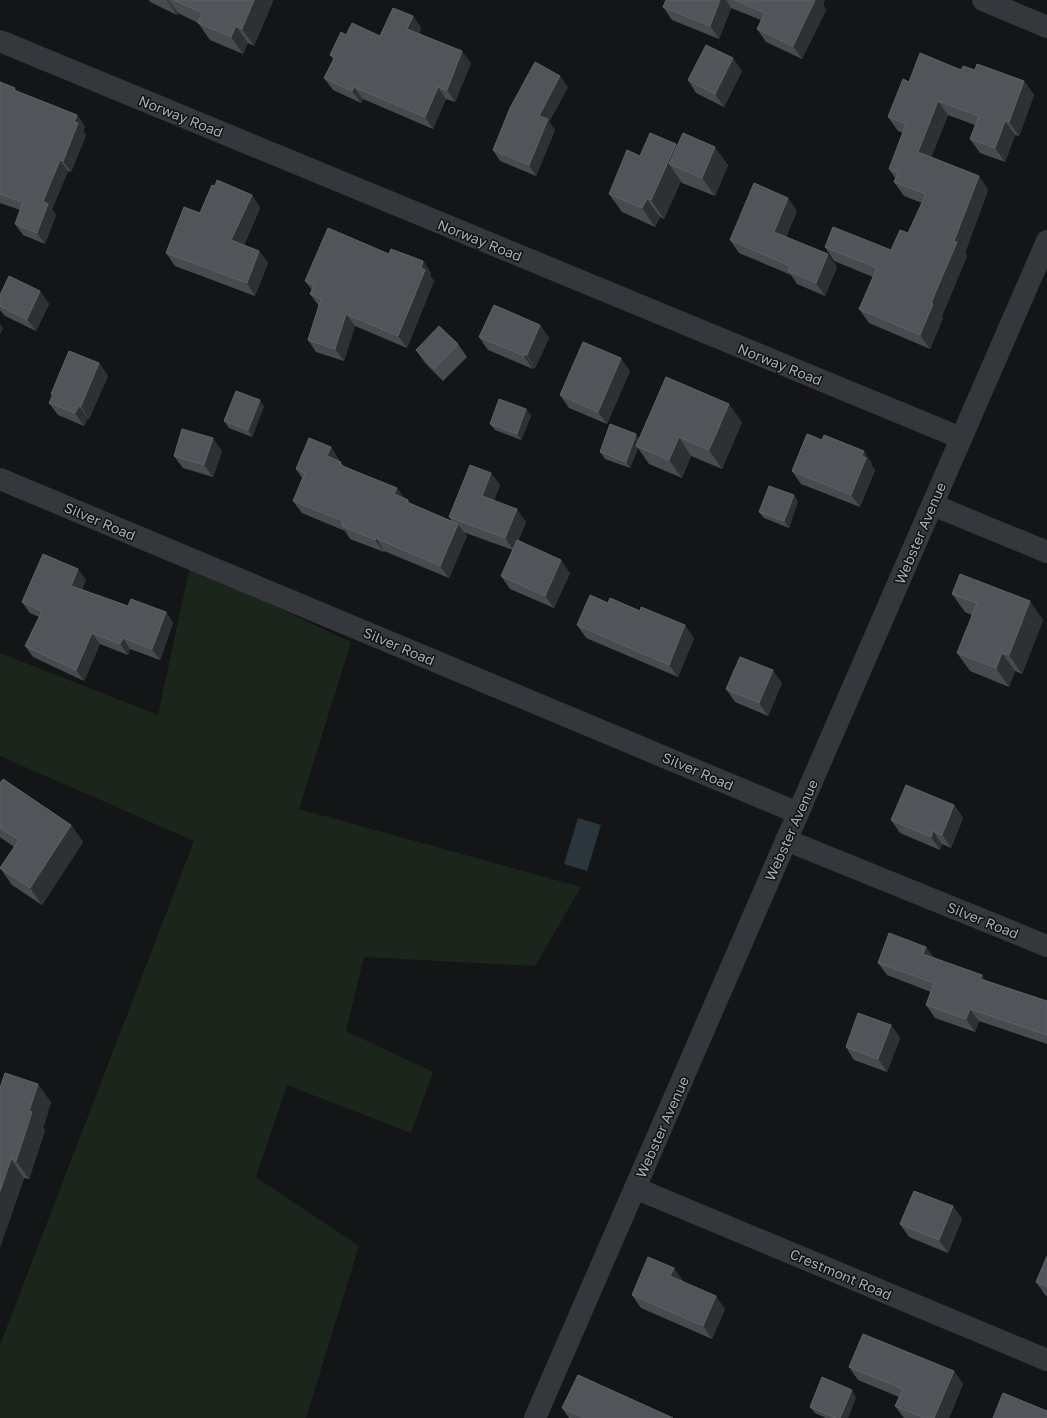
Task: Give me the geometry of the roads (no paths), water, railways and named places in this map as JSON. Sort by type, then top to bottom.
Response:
[{"type":"street","points":[[983,0],[1047,27]]},
{"type":"street","name":"Norway Road","points":[[0,41],[961,438]]},
{"type":"street","name":"Webster Avenue","points":[[535,1418],[1047,241]]},
{"type":"street","name":"Silver Road","points":[[0,479],[798,814]]},
{"type":"street","points":[[933,505],[1047,552]]},
{"type":"street","name":"Silver Road","points":[[786,840],[1047,946]]},
{"type":"street","name":"Crestmont Road","points":[[635,1188],[1047,1360]]}]
